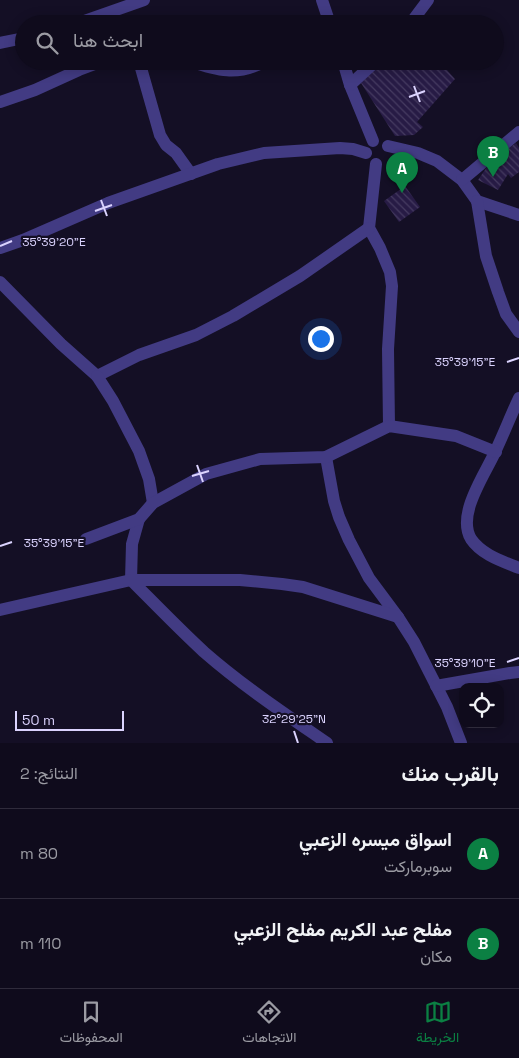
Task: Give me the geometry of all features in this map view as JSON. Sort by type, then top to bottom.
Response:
[{"type":"street","points":[[102,15],[144,0]]},
{"type":"street","points":[[322,0],[327,15]]},
{"type":"street","points":[[417,15],[428,0]]},
{"type":"street","points":[[0,43],[15,40]]},
{"type":"street","points":[[0,102],[35,90],[79,70]]},
{"type":"street","points":[[142,70],[160,135],[166,145],[176,153],[191,174]]},
{"type":"street","points":[[220,70],[231,72],[246,70]]},
{"type":"street","points":[[346,70],[350,85],[374,141]]},
{"type":"street","points":[[350,85],[366,70]]},
{"type":"street","points":[[462,180],[519,132]]},
{"type":"street","points":[[366,154],[374,141],[380,141],[388,146],[418,152],[436,161],[462,180],[477,201],[486,256],[506,314],[519,332]]},
{"type":"street","points":[[376,164],[385,160],[389,150],[388,146]]},
{"type":"street","points":[[0,248],[108,203],[218,164],[264,154],[340,148],[353,149],[366,154],[376,164]]},
{"type":"street","points":[[376,164],[369,228],[387,264],[392,286],[388,349],[389,426]]},
{"type":"street","points":[[477,201],[519,215]]},
{"type":"street","points":[[97,376],[139,355],[196,335],[233,316],[300,276],[369,228]]},
{"type":"street","points":[[0,282],[61,344],[97,376],[113,401],[139,451],[149,479],[153,503]]},
{"type":"street","points":[[519,398],[496,452],[474,495],[467,526],[470,537],[477,547],[492,557],[519,568]]},
{"type":"street","points":[[327,743],[257,694],[206,654],[131,580],[132,544],[139,519],[153,503],[206,474],[260,459],[326,457],[389,426],[456,436],[496,452]]},
{"type":"street","points":[[326,457],[331,492],[338,517],[368,578],[398,617],[414,642],[447,707],[461,743]]},
{"type":"street","points":[[86,539],[139,519]]},
{"type":"street","points":[[0,610],[131,580],[240,580],[304,587],[398,617]]},
{"type":"street","points":[[436,686],[519,672]]},
{"type":"building","points":[[374,70],[447,70],[455,79],[417,122],[423,127],[414,135],[395,136],[361,83]]},
{"type":"building","points":[[516,143],[519,148],[519,172],[511,178],[508,174],[498,190],[478,180],[491,161]]},
{"type":"building","points":[[405,186],[420,207],[399,222],[384,201]]},
{"type":"place","name":"مفلح عبد الكريم مفلح الزعبي","points":[[493,177]]},
{"type":"place","name":"اسواق ميسره الزعبي","points":[[402,193]]}]
